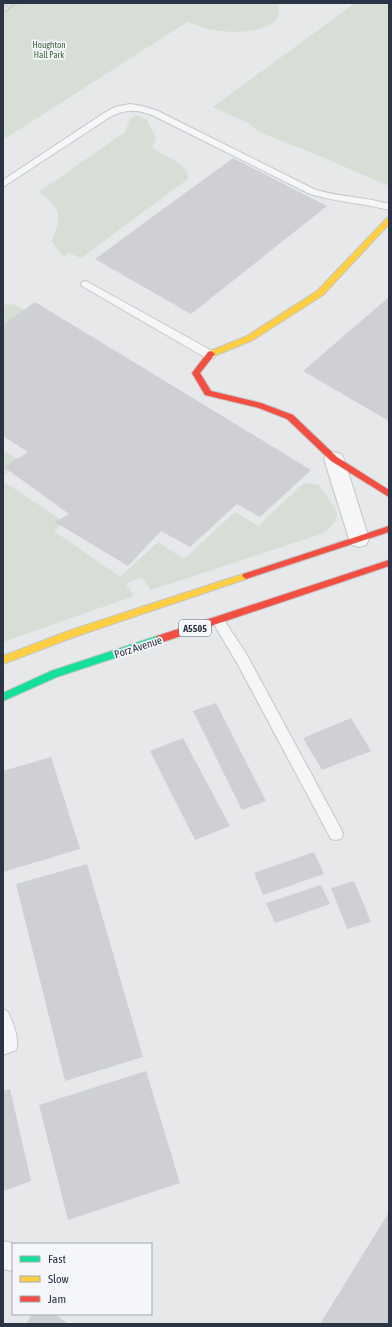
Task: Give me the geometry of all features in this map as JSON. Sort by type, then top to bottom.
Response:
[{"type":"main road","points":[[389,220],[320,293],[250,338],[210,355],[196,373],[208,393],[261,406],[290,417],[334,459],[389,494]]},
{"type":"main road","points":[[3,660],[71,634],[389,529]]},
{"type":"main road","name":"Porz Avenue","points":[[3,697],[54,674],[218,621],[389,563]]},
{"type":"street","points":[[334,459],[359,539]]},
{"type":"lane","points":[[3,184],[107,115],[116,110],[130,106],[144,108],[155,113],[313,192],[326,196],[372,202],[389,207]]},
{"type":"lane","points":[[86,284],[210,355]]},
{"type":"lane","points":[[218,621],[242,659],[336,834]]},
{"type":"lane","points":[[3,1016],[10,1045],[3,1047]]},
{"type":"path","points":[[3,7],[8,3]]},
{"type":"path","points":[[3,15],[8,9],[18,3]]},
{"type":"green space","name":"Houghton Hall Park","points":[[3,3],[278,3],[279,13],[277,18],[272,23],[265,27],[257,30],[238,32],[207,29],[187,22],[3,140]]},
{"type":"green space","points":[[355,3],[389,3],[389,186],[259,132],[250,124],[213,107]]},
{"type":"green space","points":[[137,115],[147,120],[156,138],[152,147],[181,165],[185,169],[188,179],[81,258],[69,253],[63,257],[52,241],[57,225],[58,213],[52,203],[39,192],[125,132],[130,119]]},
{"type":"green space","points":[[13,304],[24,310],[3,329],[3,305]]},
{"type":"green space","points":[[3,450],[21,461],[3,476]]},
{"type":"green space","points":[[3,481],[64,522],[54,531],[120,577],[158,542],[184,559],[235,512],[258,526],[304,483],[319,485],[337,512],[336,521],[324,533],[151,590],[142,577],[126,584],[134,596],[3,642]]},
{"type":"building","points":[[233,158],[327,206],[191,314],[95,259]]},
{"type":"building","points":[[389,297],[389,421],[303,371]]},
{"type":"building","points":[[35,302],[311,470],[260,517],[237,504],[190,547],[161,531],[128,566],[55,522],[69,514],[4,467],[28,452],[3,436],[3,325]]},
{"type":"building","points":[[216,703],[266,801],[242,810],[193,711]]},
{"type":"building","points":[[351,718],[371,751],[322,770],[303,738]]},
{"type":"building","points":[[183,738],[230,826],[195,840],[150,751]]},
{"type":"building","points":[[51,757],[80,849],[3,872],[3,771]]},
{"type":"building","points":[[314,852],[324,874],[263,895],[254,873]]},
{"type":"building","points":[[87,864],[143,1057],[65,1081],[16,884]]},
{"type":"building","points":[[354,881],[371,922],[347,929],[331,888]]},
{"type":"building","points":[[321,885],[330,904],[275,923],[266,903]]},
{"type":"building","points":[[146,1071],[180,1183],[68,1220],[39,1105]]},
{"type":"building","points":[[10,1089],[31,1181],[3,1191],[3,1091]]},
{"type":"building","points":[[389,1212],[389,1324],[320,1324]]},
{"type":"building","points":[[31,1315],[56,1315],[68,1324],[26,1324]]},
{"type":"traffic: fast","points":[[3,697],[54,674],[160,639]]},
{"type":"traffic: slow","points":[[211,354],[250,338],[320,293],[389,220]]},
{"type":"traffic: slow","points":[[3,660],[71,634],[246,576]]},
{"type":"traffic: jam","points":[[211,354],[196,373],[208,393],[261,406],[290,417],[334,459],[389,494]]},
{"type":"traffic: jam","points":[[246,576],[389,529]]},
{"type":"traffic: jam","points":[[160,639],[389,563]]}]
